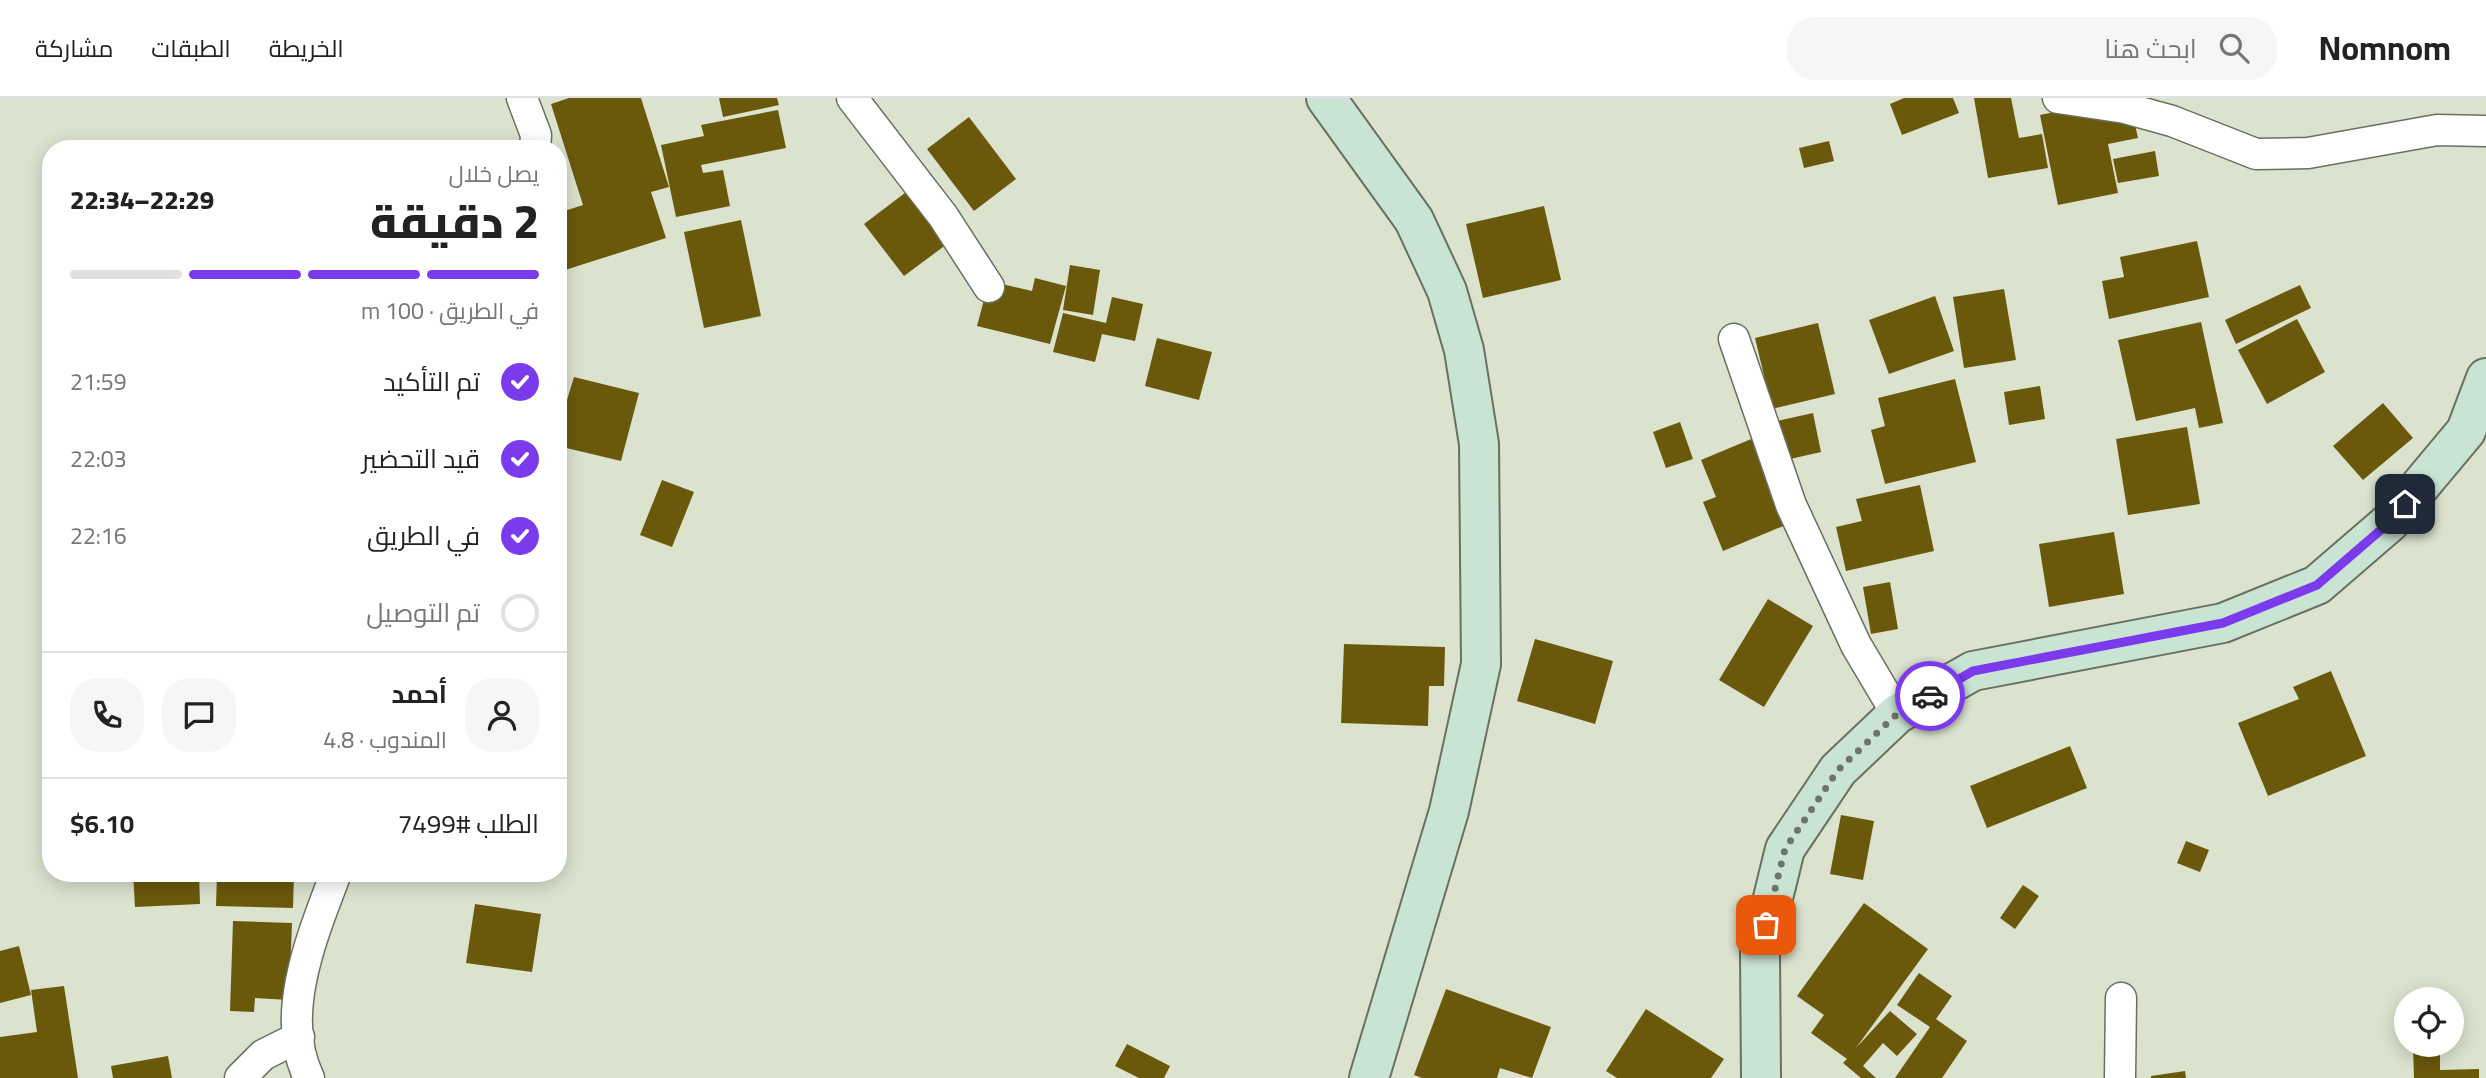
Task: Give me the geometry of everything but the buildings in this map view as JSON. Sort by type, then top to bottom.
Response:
[{"type":"main road","points":[[1326,98],[1414,220],[1447,291],[1464,350],[1479,444],[1481,664],[1449,811],[1369,1078]]},
{"type":"main road","points":[[1760,1078],[1760,951],[1785,849],[1838,770],[1897,714],[1973,671],[2223,623],[2317,585],[2390,522],[2466,431],[2486,378]]},
{"type":"street","points":[[522,98],[536,140]]},
{"type":"street","points":[[852,98],[943,216],[989,287]]},
{"type":"street","points":[[2058,98],[2125,108],[2172,121],[2256,154],[2308,153],[2437,130],[2486,131]]},
{"type":"street","points":[[1734,339],[1791,505],[1856,645],[1897,714]]},
{"type":"street","points":[[309,1078],[303,1066],[295,1016],[312,940],[333,882]]},
{"type":"street","points":[[2120,1078],[2121,998]]},
{"type":"street","points":[[240,1078],[263,1055],[299,1037]]},
{"type":"way so far","points":[[1766,925],[1785,849],[1838,770],[1897,714],[1930,696]]},
{"type":"route","points":[[1930,696],[1973,671],[2223,623],[2317,585],[2390,522],[2405,504]]}]
